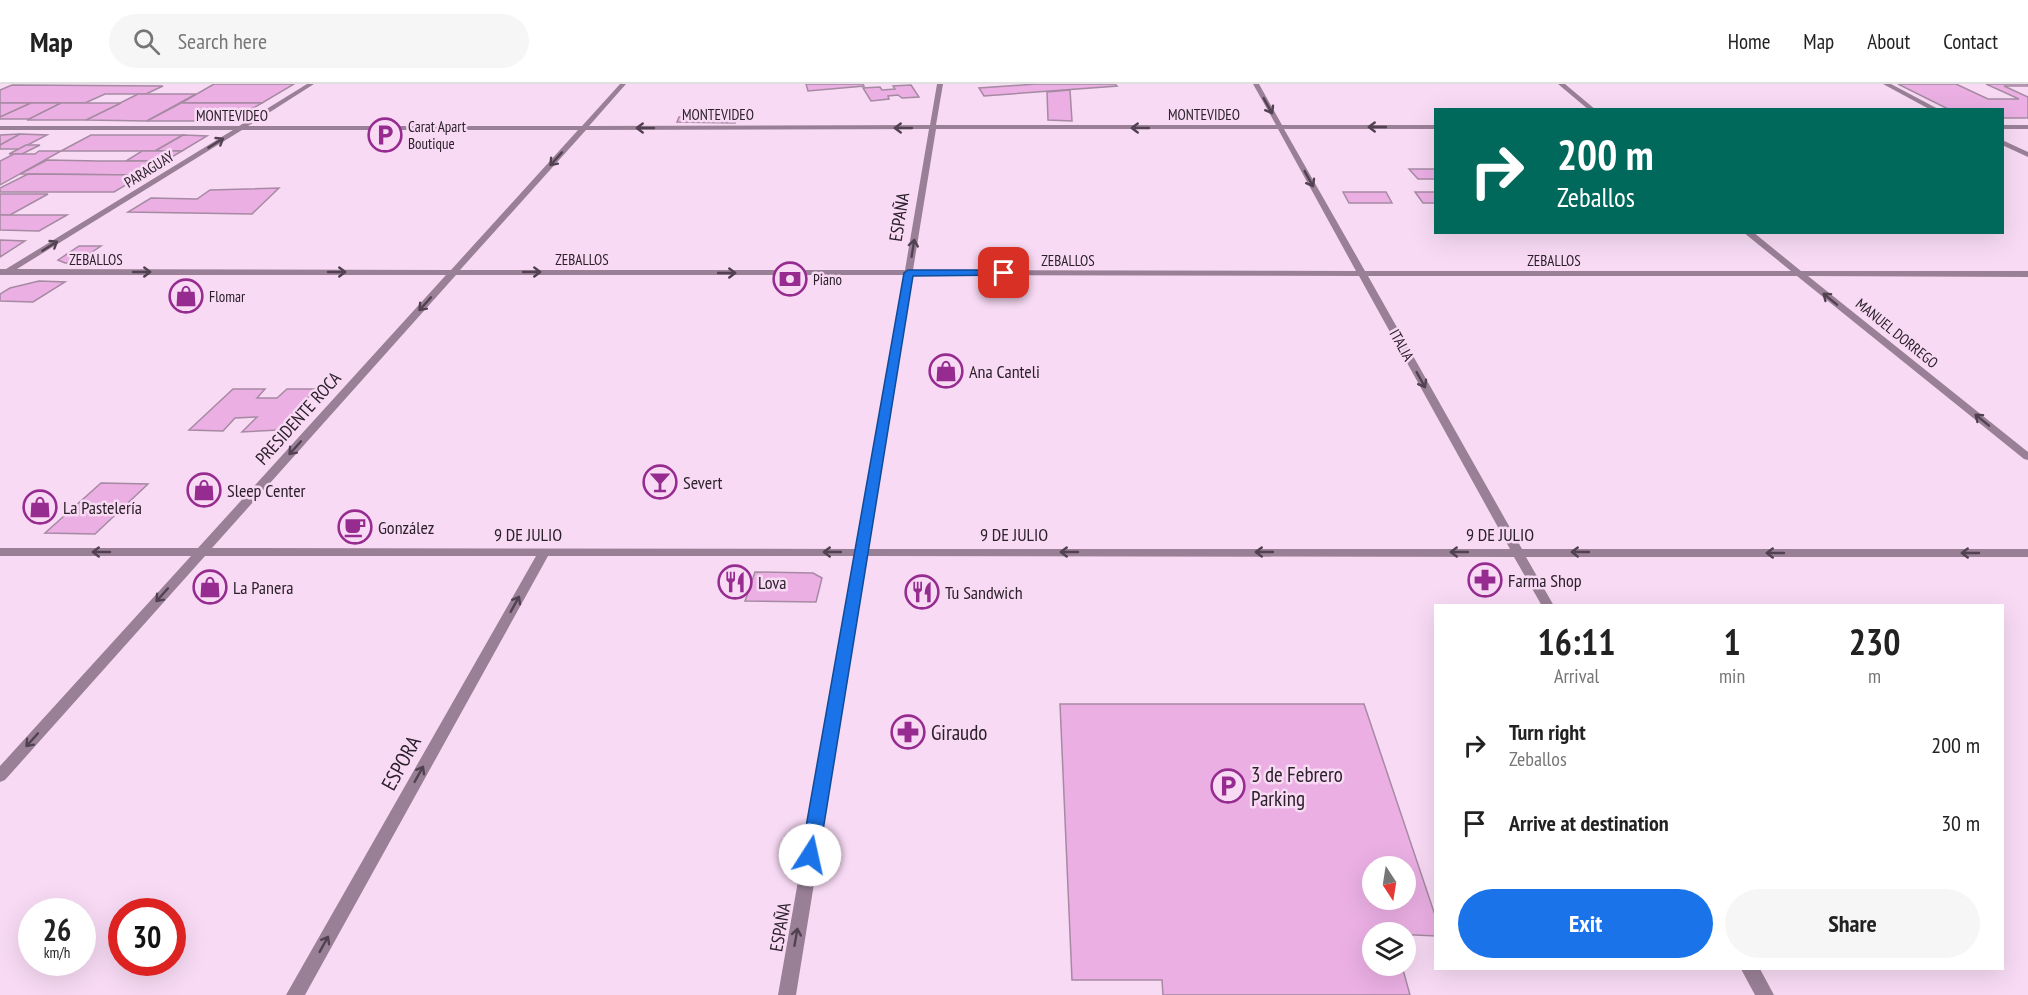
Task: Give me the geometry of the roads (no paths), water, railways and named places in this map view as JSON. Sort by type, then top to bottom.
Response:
[{"type":"street","name":"PARAGUAY","points":[[2,273],[311,84]]},
{"type":"street","name":"PRESIDENTE ROCA","points":[[0,776],[623,84]]},
{"type":"street","name":"ESPAÑA","points":[[787,995],[940,84]]},
{"type":"street","name":"ITALIA","points":[[1256,84],[1547,604]]},
{"type":"street","points":[[1561,84],[1591,108]]},
{"type":"street","points":[[1886,84],[1933,108]]},
{"type":"street","points":[[2004,127],[2028,127]]},
{"type":"street","name":"MONTEVIDEO","points":[[0,128],[1434,128]]},
{"type":"street","points":[[2004,143],[2028,155]]},
{"type":"street","name":"MANUEL DORREGO","points":[[1749,234],[2028,457]]},
{"type":"street","name":"ZEBALLOS","points":[[2,273],[2028,274]]},
{"type":"street","name":"9 DE JULIO","points":[[0,552],[2028,553]]},
{"type":"street","name":"ESPORA","points":[[295,995],[544,552]]},
{"type":"street","points":[[1751,970],[1765,995]]},
{"type":"place","name":"Carat Apart Boutique","points":[[385,135]]},
{"type":"place","name":"Piano","points":[[790,279]]},
{"type":"place","name":"Flomar","points":[[186,296]]},
{"type":"place","name":"Ana Canteli","points":[[946,371]]},
{"type":"place","name":"Severt","points":[[660,482]]},
{"type":"place","name":"Sleep Center","points":[[204,490]]},
{"type":"place","name":"La Pastelería","points":[[40,507]]},
{"type":"place","name":"González","points":[[355,527]]},
{"type":"place","name":"Farma Shop","points":[[1485,580]]},
{"type":"place","name":"Lova","points":[[735,582]]},
{"type":"place","name":"La Panera","points":[[210,587]]},
{"type":"place","name":"Tu Sandwich","points":[[922,592]]},
{"type":"place","name":"Giraudo","points":[[908,732]]},
{"type":"place","name":"3 de Febrero Parking","points":[[1228,786]]}]
